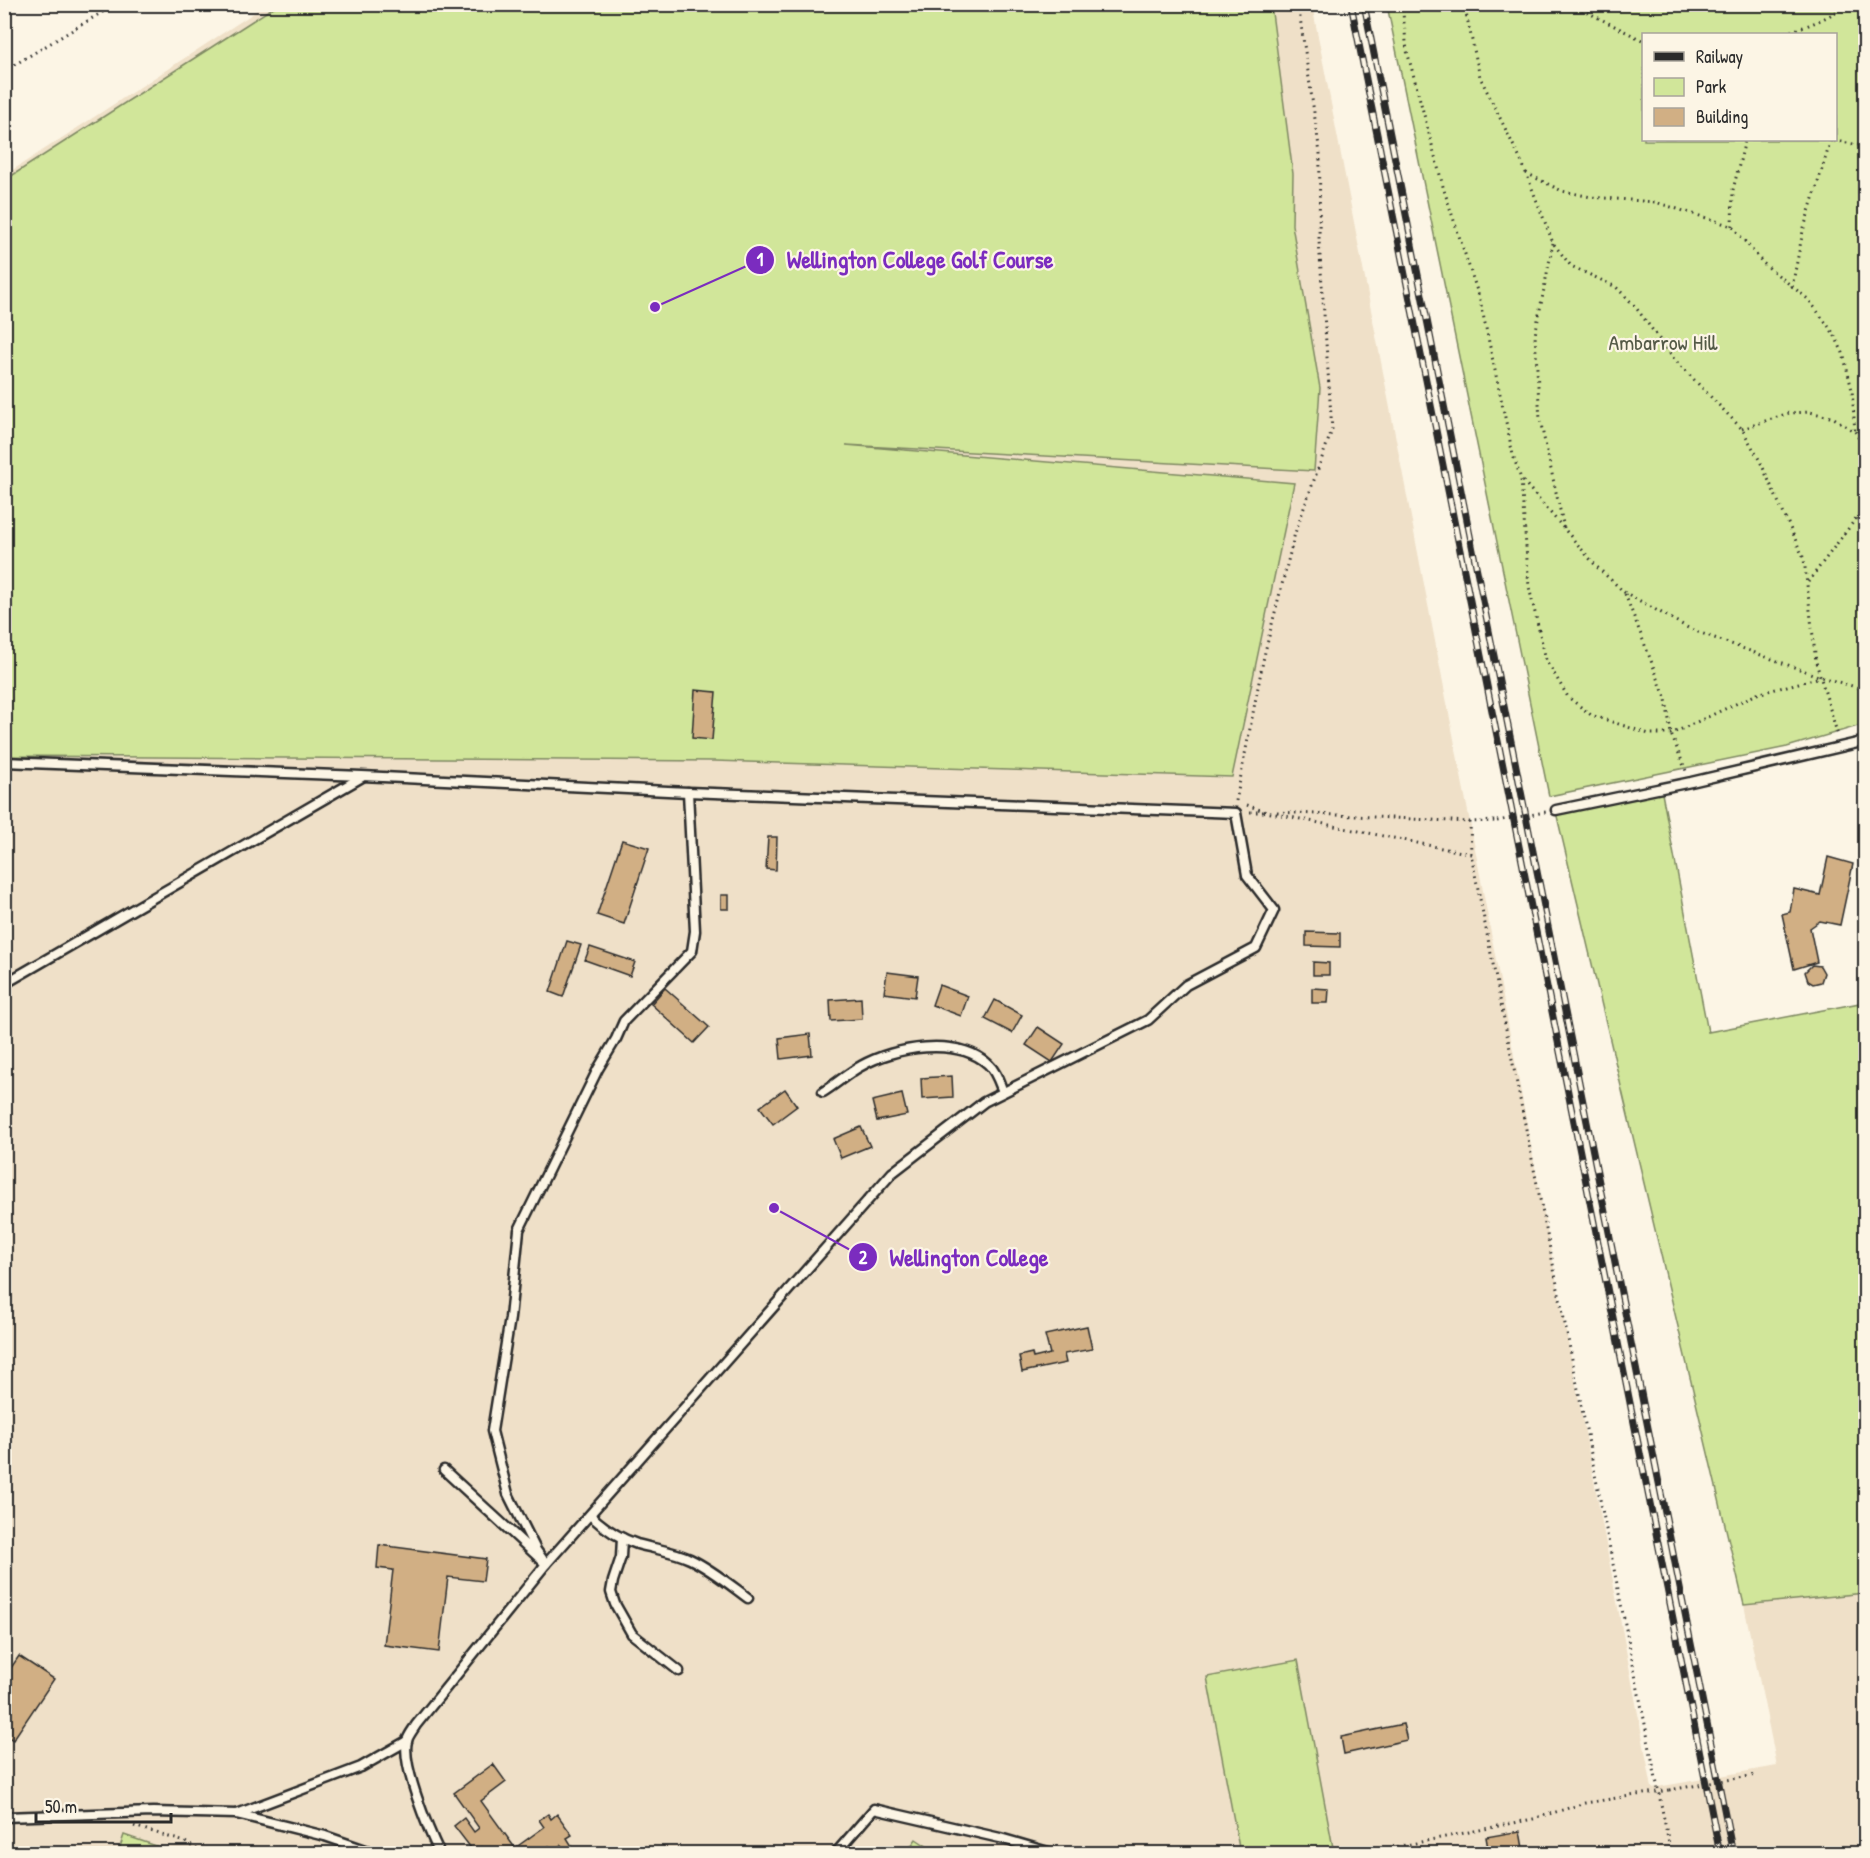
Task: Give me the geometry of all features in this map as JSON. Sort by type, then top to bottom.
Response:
[{"type":"lane","points":[[1556,810],[1866,741]]},
{"type":"lane","points":[[4,762],[1236,813],[1248,875],[1274,910],[1256,948],[1186,985],[1148,1020],[984,1102],[892,1173],[546,1564],[416,1725],[407,1742],[408,1766],[426,1824],[440,1854]]},
{"type":"lane","points":[[4,984],[362,776]]},
{"type":"lane","points":[[546,1564],[536,1550],[508,1494],[492,1431],[510,1318],[519,1230],[624,1021],[692,951],[695,932],[688,792]]},
{"type":"lane","points":[[824,1092],[861,1065],[889,1054],[921,1047],[947,1047],[978,1056],[993,1070],[1003,1092]]},
{"type":"lane","points":[[444,1470],[546,1564]]},
{"type":"lane","points":[[590,1515],[606,1529],[622,1538],[689,1558],[748,1598]]},
{"type":"lane","points":[[622,1538],[621,1557],[611,1592],[615,1604],[632,1634],[679,1671]]},
{"type":"lane","points":[[237,1814],[361,1767],[407,1742]]},
{"type":"lane","points":[[835,1854],[874,1809],[980,1833],[1055,1854]]},
{"type":"lane","points":[[4,1817],[153,1812],[237,1814],[325,1836],[377,1854]]},
{"type":"path","points":[[98,4],[105,12]]},
{"type":"path","points":[[4,71],[116,4]]},
{"type":"path","points":[[1236,801],[1264,656],[1295,533],[1332,430],[1319,241],[1320,153],[1298,4]]},
{"type":"path","points":[[1402,4],[1407,51],[1444,190],[1480,300],[1513,455],[1521,479],[1529,586],[1546,660],[1568,697],[1591,715],[1649,734],[1671,734],[1757,694],[1821,677]]},
{"type":"path","points":[[1464,4],[1480,77],[1526,174],[1553,243],[1571,266],[1616,287],[1634,305],[1674,359],[1742,429],[1760,461],[1804,559],[1816,662],[1842,747]]},
{"type":"path","points":[[1571,4],[1642,40]]},
{"type":"path","points":[[1783,33],[1823,20],[1849,4]]},
{"type":"path","points":[[1732,226],[1733,190],[1745,141]]},
{"type":"path","points":[[1792,287],[1803,231],[1830,141]]},
{"type":"path","points":[[1836,141],[1866,146]]},
{"type":"path","points":[[1526,174],[1562,191],[1591,197],[1655,201],[1732,226],[1763,263],[1809,300],[1834,334],[1844,353],[1852,390],[1855,432]]},
{"type":"path","points":[[1553,243],[1535,335],[1540,420],[1564,529]]},
{"type":"path","points":[[1742,429],[1789,413],[1810,412],[1834,418],[1855,432],[1866,450]]},
{"type":"path","points":[[1521,479],[1597,567],[1624,592],[1689,629],[1821,677],[1866,690]]},
{"type":"path","points":[[1807,584],[1866,505]]},
{"type":"path","points":[[1624,592],[1666,699],[1671,734],[1690,782]]},
{"type":"path","points":[[1246,805],[1266,812],[1471,854]]},
{"type":"path","points":[[1266,812],[1470,822],[1497,821],[1556,810]]},
{"type":"path","points":[[1470,822],[1471,854],[1671,1854]]},
{"type":"path","points":[[1362,1854],[1533,1819],[1585,1803],[1756,1775]]},
{"type":"path","points":[[131,1825],[185,1842],[205,1854]]},
{"type":"shaded area","points":[[266,5],[1312,5],[1470,822],[1652,1788],[1777,1766],[1744,1605],[1865,1593],[1865,1853],[5,1854],[5,175]]},
{"type":"green space","points":[[277,5],[1271,5],[1293,174],[1292,225],[1320,388],[1314,471],[846,445],[1294,483],[1232,777],[715,761],[5,756],[5,180]]},
{"type":"green space","name":"Ambarrow Hill","points":[[1387,5],[1865,5],[1865,724],[1787,747],[1549,796]]},
{"type":"green space","points":[[1661,788],[1708,1032],[1865,1002],[1865,1593],[1744,1605],[1556,812]]},
{"type":"green space","points":[[1298,1660],[1334,1853],[1240,1853],[1207,1677]]},
{"type":"green space","points":[[124,1835],[177,1853],[118,1853]]},
{"type":"green space","points":[[916,1839],[937,1853],[906,1853]]},
{"type":"building","points":[[695,690],[716,692],[712,740],[692,738]]},
{"type":"building","points":[[768,837],[777,837],[776,870],[766,869]]},
{"type":"building","points":[[622,840],[649,848],[624,924],[597,915]]},
{"type":"building","points":[[1828,857],[1853,864],[1840,925],[1820,921],[1810,928],[1817,962],[1794,969],[1782,914],[1790,912],[1794,889],[1820,895]]},
{"type":"building","points":[[721,895],[729,895],[729,909],[721,909]]},
{"type":"building","points":[[1306,932],[1340,933],[1340,947],[1306,946]]},
{"type":"building","points":[[567,941],[581,945],[563,997],[550,992]]},
{"type":"building","points":[[590,947],[635,962],[630,976],[585,960]]},
{"type":"building","points":[[1313,962],[1329,963],[1329,975],[1313,975]]},
{"type":"building","points":[[1812,965],[1820,966],[1824,973],[1821,982],[1813,984],[1808,981],[1805,972]]},
{"type":"building","points":[[887,972],[918,976],[915,997],[884,993]]},
{"type":"building","points":[[939,985],[968,996],[961,1016],[932,1005]]},
{"type":"building","points":[[665,988],[709,1027],[694,1043],[651,1004]]},
{"type":"building","points":[[1312,988],[1329,989],[1328,1003],[1312,1003]]},
{"type":"building","points":[[861,998],[862,1019],[831,1021],[830,1000]]},
{"type":"building","points":[[995,1000],[1022,1015],[1012,1033],[985,1019]]},
{"type":"building","points":[[1038,1027],[1064,1044],[1052,1062],[1026,1045]]},
{"type":"building","points":[[810,1034],[812,1055],[781,1059],[779,1038]]},
{"type":"building","points":[[952,1076],[953,1097],[922,1099],[921,1078]]},
{"type":"building","points":[[785,1089],[797,1106],[773,1124],[760,1107]]},
{"type":"building","points":[[902,1094],[907,1115],[877,1121],[872,1101]]},
{"type":"building","points":[[861,1127],[870,1146],[841,1158],[833,1139]]},
{"type":"building","points":[[1087,1326],[1092,1349],[1064,1354],[1066,1363],[1022,1372],[1019,1356],[1032,1353],[1033,1358],[1050,1354],[1045,1335]]},
{"type":"building","points":[[379,1545],[486,1559],[483,1581],[448,1577],[439,1652],[384,1645],[393,1570],[377,1568]]},
{"type":"building","points":[[19,1656],[54,1679],[13,1740],[4,1734],[4,1678]]},
{"type":"building","points":[[1403,1724],[1407,1740],[1344,1754],[1341,1737]]},
{"type":"building","points":[[493,1764],[506,1782],[481,1801],[515,1848],[544,1827],[539,1820],[548,1814],[551,1819],[557,1814],[572,1835],[567,1838],[572,1846],[565,1851],[561,1845],[552,1851],[549,1846],[543,1850],[545,1854],[486,1854],[482,1847],[474,1852],[454,1826],[464,1818],[474,1832],[479,1828],[454,1793]]},
{"type":"building","points":[[1520,1831],[1524,1854],[1489,1854],[1486,1837]]},
{"type":"building","points":[[55,1849],[56,1854],[35,1854],[34,1852]]},
{"type":"railway","points":[[1351,4],[1720,1854]]},
{"type":"railway","points":[[1364,4],[1733,1854]]},
{"type":"place","name":"Wellington College Golf Course","points":[[655,307]]},
{"type":"place","name":"Wellington College","points":[[774,1208]]}]
